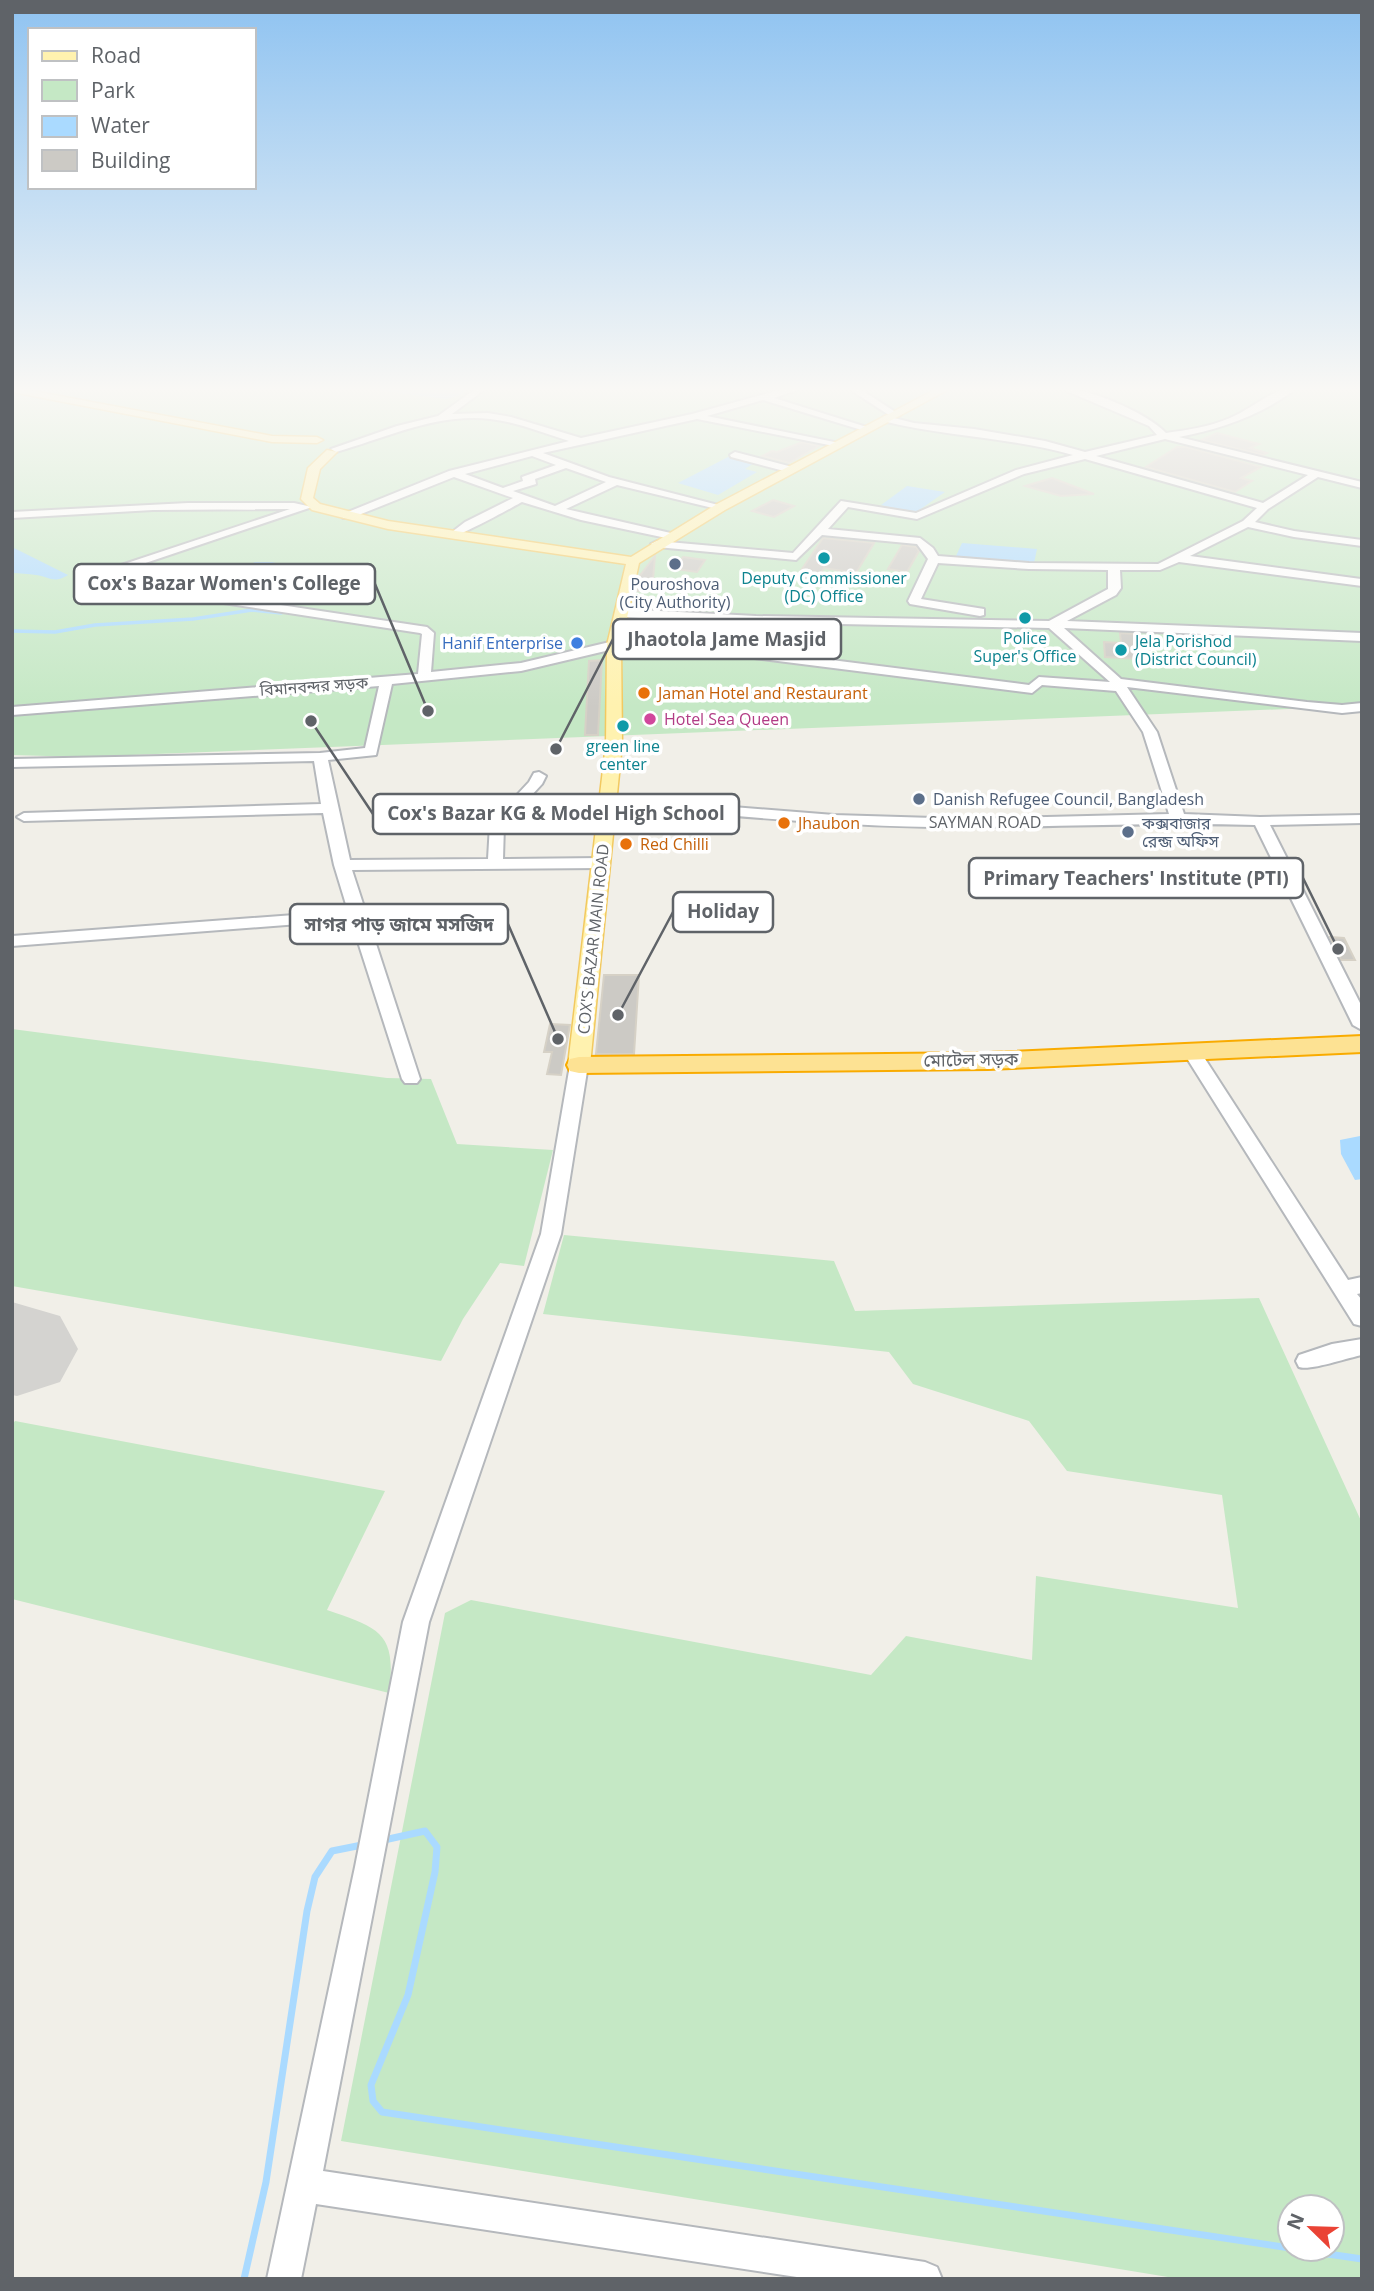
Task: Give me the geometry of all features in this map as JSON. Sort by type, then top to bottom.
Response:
[{"type":"highway","name":"মোটেল সড়ক","points":[[579,1065],[988,1060],[1362,1044]]},
{"type":"main road","points":[[307,494],[312,507],[388,525],[633,561],[657,544],[748,494]]},
{"type":"main road","name":"COX'S BAZAR MAIN ROAD","points":[[579,1065],[614,744],[614,645],[633,561]]},
{"type":"street","points":[[347,516],[401,494]]},
{"type":"street","points":[[511,494],[556,509],[671,536]]},
{"type":"street","points":[[556,509],[588,494]]},
{"type":"street","points":[[666,494],[722,508]]},
{"type":"street","points":[[657,544],[790,557],[799,554],[845,503],[916,516],[968,494]]},
{"type":"street","points":[[1219,494],[1264,507]]},
{"type":"street","points":[[934,559],[1029,566],[1155,567],[1247,523],[1264,507],[1284,494]]},
{"type":"street","points":[[456,534],[469,524],[522,498]]},
{"type":"street","points":[[12,515],[191,505],[312,507]]},
{"type":"street","points":[[312,507],[85,579],[422,629],[428,633],[424,676]]},
{"type":"street","points":[[1247,523],[1294,534],[1362,543]]},
{"type":"street","points":[[817,531],[920,541],[934,559]]},
{"type":"street","points":[[1177,558],[1361,583]]},
{"type":"street","points":[[934,559],[914,602],[987,614],[987,622]]},
{"type":"street","points":[[1052,624],[1112,592],[1115,588],[1114,567]]},
{"type":"street","points":[[621,614],[728,619],[1052,624],[1362,637]]},
{"type":"street","points":[[728,619],[722,650],[1032,689],[1039,681],[1118,685],[1307,706],[1342,709],[1362,707]]},
{"type":"street","points":[[1052,624],[1118,685],[1150,732],[1178,818]]},
{"type":"street","name":"বিমানবন্দর সড়ক","points":[[12,711],[386,681],[521,667],[614,645]]},
{"type":"street","points":[[12,763],[320,757],[371,752],[386,681]]},
{"type":"street","points":[[320,757],[327,808],[342,865],[411,1079]]},
{"type":"street","points":[[495,864],[497,824],[535,784],[539,776]]},
{"type":"street","name":"SAYMAN ROAD","points":[[608,801],[834,820],[967,824],[1178,818],[1260,821],[1362,819]]},
{"type":"street","points":[[24,817],[327,808]]},
{"type":"street","points":[[1260,821],[1362,1025]]},
{"type":"street","points":[[342,865],[601,863]]},
{"type":"street","points":[[12,941],[359,915]]},
{"type":"street","points":[[1192,1052],[1352,1287],[1362,1318]]},
{"type":"street","points":[[284,2279],[369,1867],[416,1622],[551,1234],[579,1065]]},
{"type":"street","points":[[1307,1361],[1332,1352],[1362,1347]]},
{"type":"street","points":[[302,2185],[925,2279]]},
{"type":"green space","points":[[12,494],[1362,494],[1362,706],[81,757],[12,755]]},
{"type":"green space","points":[[12,1029],[387,1078],[431,1079],[457,1144],[553,1150],[524,1266],[500,1263],[463,1319],[441,1361],[12,1286]]},
{"type":"green space","points":[[564,1235],[834,1261],[855,1311],[1259,1298],[1362,1523],[1362,2279],[1180,2279],[341,2141],[445,1613],[471,1600],[871,1675],[906,1636],[1032,1660],[1036,1576],[1238,1608],[1222,1495],[1067,1471],[1029,1421],[913,1384],[889,1352],[543,1314]]},
{"type":"green space","points":[[15,1421],[385,1491],[327,1610],[360,1622],[380,1635],[387,1645],[390,1657],[389,1693],[12,1599],[12,1425]]},
{"type":"water","points":[[896,494],[942,494],[915,513],[881,505]]},
{"type":"water","points":[[962,543],[1037,549],[1034,563],[956,556]]},
{"type":"water","points":[[12,547],[68,575],[55,579],[12,573]]},
{"type":"water","points":[[255,562],[272,562],[311,573],[289,585],[270,588],[225,578]]},
{"type":"water","points":[[1360,1136],[1362,1179],[1355,1180],[1341,1154],[1340,1140]]},
{"type":"building","points":[[1053,494],[1094,494],[1061,496]]},
{"type":"building","points":[[773,500],[794,506],[774,517],[752,511]]},
{"type":"building","name":"Deputy Commissioner (DC) Office","points":[[823,538],[874,543],[856,573],[824,568],[816,581],[796,578]]},
{"type":"building","points":[[902,545],[916,547],[919,551],[907,572],[888,569]]},
{"type":"building","points":[[655,556],[652,591],[637,591],[638,578]]},
{"type":"building","name":"Pouroshova (City Authority)","points":[[683,557],[705,560],[697,572],[675,569]]},
{"type":"building","name":"Jela Porishod (District Council)","points":[[1120,633],[1137,634],[1139,659],[1105,657],[1104,642],[1121,643]]},
{"type":"building","points":[[602,660],[598,735],[585,735],[589,661]]},
{"type":"building","points":[[1330,937],[1344,938],[1355,960],[1341,960]]},
{"type":"building","points":[[604,975],[639,975],[634,1054],[596,1054]]},
{"type":"building","points":[[550,1024],[570,1025],[561,1075],[547,1074],[552,1052],[544,1052]]},
{"type":"waterway","points":[[12,631],[55,632],[95,625],[193,619],[252,610],[281,613]]},
{"type":"waterway","points":[[384,1840],[425,1831],[437,1847],[435,1872],[408,1995],[371,2085],[373,2101],[382,2112],[1276,2246]]},
{"type":"waterway","points":[[244,2279],[266,2182],[307,1911],[315,1877],[332,1851],[362,1845]]},
{"type":"waterway","points":[[1346,2257],[1362,2259]]},
{"type":"runway","points":[[12,1348],[17,1349]]},
{"type":"place","name":"Deputy Commissioner (DC) Office","points":[[824,558]]},
{"type":"place","name":"Pouroshova (City Authority)","points":[[675,564]]},
{"type":"place","name":"Police Super's Office","points":[[1025,618]]},
{"type":"place","name":"Hanif Enterprise","points":[[577,643]]},
{"type":"place","name":"Jela Porishod (District Council)","points":[[1121,650]]},
{"type":"place","name":"Jaman Hotel and Restaurant","points":[[644,693]]},
{"type":"place","name":"Cox's Bazar Women's College","points":[[428,711]]},
{"type":"place","name":"Hotel Sea Queen","points":[[650,719]]},
{"type":"place","name":"Cox's Bazar KG & Model High School","points":[[311,721]]},
{"type":"place","name":"green line center","points":[[623,726]]},
{"type":"place","name":"Jhaotola Jame Masjid","points":[[556,749]]},
{"type":"place","name":"Danish Refugee Council, Bangladesh","points":[[919,799]]},
{"type":"place","name":"Jhaubon","points":[[784,823]]},
{"type":"place","name":"কক্সবাজার রেন্জ অফিস","points":[[1128,832]]},
{"type":"place","name":"Red Chilli","points":[[626,844]]},
{"type":"place","name":"Primary Teachers' Institute (PTI)","points":[[1338,949]]},
{"type":"place","name":"Holiday","points":[[618,1015]]},
{"type":"place","name":"সাগর পাড় জামে মসজিদ","points":[[558,1039]]}]
